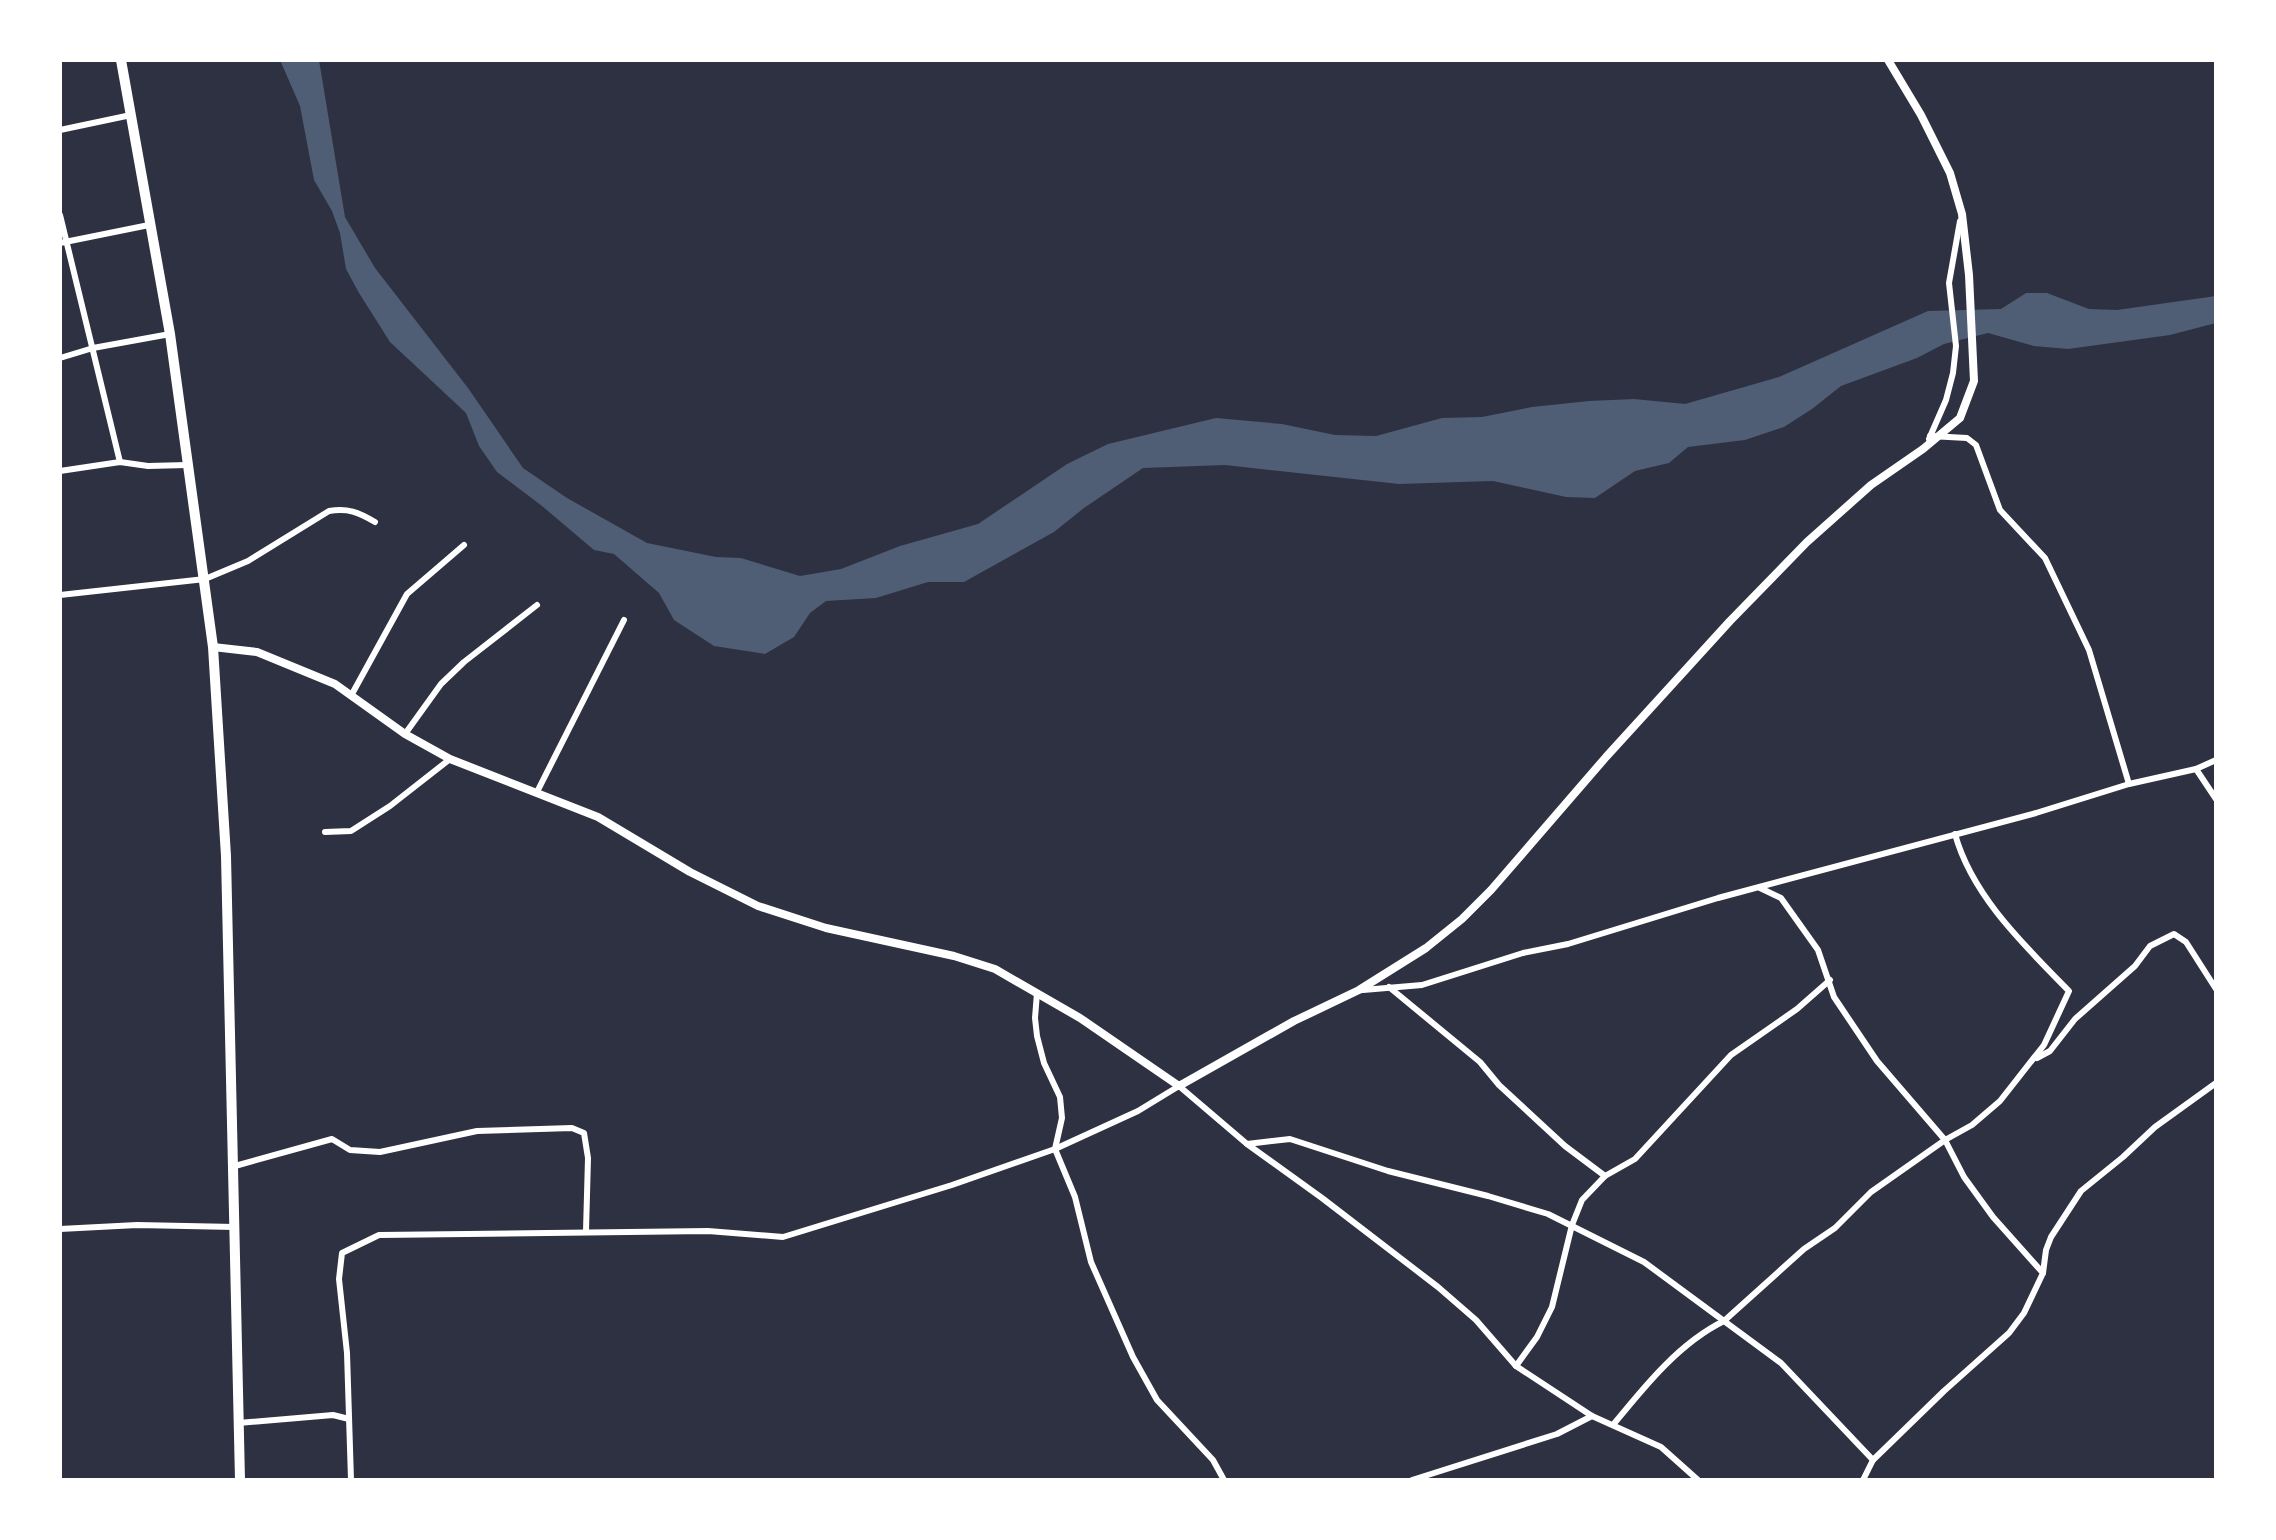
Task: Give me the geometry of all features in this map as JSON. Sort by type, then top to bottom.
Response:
[{"type":"main road","points":[[121,60],[170,334],[213,647],[226,856],[240,1480]]},
{"type":"street","points":[[351,1480],[347,1353],[339,1279],[342,1253],[379,1235],[708,1231],[783,1237],[952,1185],[1055,1149],[1138,1111],[1294,1021],[1359,990],[1426,948],[1462,919],[1709,644],[1807,542],[1871,485],[1923,449],[1934,436],[1960,418],[1974,381],[1970,285],[1962,214],[1950,173],[1921,115],[1888,60]]},
{"type":"street","points":[[60,130],[131,115]]},
{"type":"street","points":[[1934,436],[1953,373],[1956,346],[1949,283],[1962,214]]},
{"type":"street","points":[[60,215],[63,242],[93,348],[120,462]]},
{"type":"street","points":[[63,242],[149,225]]},
{"type":"street","points":[[60,358],[93,348],[170,334]]},
{"type":"street","points":[[1934,436],[1967,438],[1976,445],[2000,510],[2045,558],[2089,650],[2129,784]]},
{"type":"street","points":[[60,471],[120,462],[148,466],[190,465]]},
{"type":"street","points":[[60,595],[205,579],[248,561],[329,511],[344,508],[358,511],[375,522]]},
{"type":"street","points":[[352,694],[407,594],[464,545]]},
{"type":"street","points":[[405,734],[441,684],[537,605]]},
{"type":"street","points":[[537,792],[624,620]]},
{"type":"street","points":[[213,647],[257,652],[296,666],[352,694],[405,734],[450,759],[598,817],[690,872],[770,911],[852,935],[977,962],[1037,993],[1080,1018],[1179,1086],[1247,1144],[1438,1287],[1476,1320],[1516,1366],[1592,1416],[1661,1447],[1698,1480]]},
{"type":"street","points":[[325,832],[351,831],[450,759]]},
{"type":"street","points":[[1359,990],[1422,985],[1523,953],[1568,944],[2129,784],[2196,769],[2216,760]]},
{"type":"street","points":[[2196,769],[2216,799]]},
{"type":"street","points":[[1613,1425],[1651,1379],[1696,1339],[1724,1321],[1804,1249],[1835,1228],[1871,1192],[1945,1140],[1972,1125],[2000,1101],[2044,1045],[2069,991],[2005,923],[1962,862],[1955,834]]},
{"type":"street","points":[[1760,888],[1781,898],[1818,950],[1834,997],[1877,1061],[1945,1140],[1964,1177],[1993,1217],[2043,1273]]},
{"type":"street","points":[[2033,1059],[2050,1051],[2075,1019],[2135,966],[2150,946],[2174,934],[2186,942],[2216,989]]},
{"type":"street","points":[[1516,1366],[1537,1337],[1552,1307],[1572,1225],[1582,1200],[1605,1176],[1635,1159],[1731,1055],[1797,1009],[1830,980]]},
{"type":"street","points":[[1389,987],[1480,1062],[1499,1085],[1553,1136],[1605,1176]]},
{"type":"street","points":[[1037,993],[1037,1036],[1044,1063],[1060,1097],[1062,1118],[1055,1149],[1075,1197],[1091,1262],[1133,1357],[1157,1400],[1213,1460],[1224,1480]]},
{"type":"street","points":[[1863,1480],[1873,1460],[2009,1333],[2024,1313],[2043,1273],[2051,1237],[2081,1191],[2155,1127],[2216,1083]]},
{"type":"street","points":[[235,1166],[332,1139],[350,1150],[380,1152],[477,1131],[572,1128],[584,1133],[588,1158],[586,1231]]},
{"type":"street","points":[[1247,1144],[1290,1139],[1388,1171],[1548,1214],[1572,1225],[1644,1262],[1781,1363],[1873,1460]]},
{"type":"street","points":[[60,1229],[137,1225],[235,1227]]},
{"type":"street","points":[[238,1423],[333,1415],[349,1419]]},
{"type":"street","points":[[1412,1480],[1557,1434],[1592,1416]]},
{"type":"water","points":[[280,60],[319,60],[345,217],[375,268],[468,388],[523,468],[567,498],[647,543],[716,557],[741,558],[800,576],[841,569],[900,546],[978,524],[1067,464],[1108,444],[1216,418],[1282,424],[1335,435],[1376,436],[1442,418],[1482,417],[1532,407],[1589,401],[1634,399],[1685,404],[1779,377],[1928,311],[2001,309],[2026,293],[2047,293],[2089,309],[2117,310],[2216,296],[2216,323],[2170,335],[2068,349],[2034,346],[1988,333],[1944,344],[1917,358],[1841,386],[1784,427],[1745,440],[1688,447],[1669,463],[1635,471],[1595,498],[1566,497],[1493,481],[1399,484],[1225,465],[1143,468],[1054,532],[964,582],[928,582],[876,598],[826,601],[810,613],[794,637],[765,654],[714,646],[674,620],[659,593],[614,554],[594,550],[497,472],[479,446],[466,413],[390,342],[346,269],[340,233],[332,211],[314,180],[300,106]]}]
